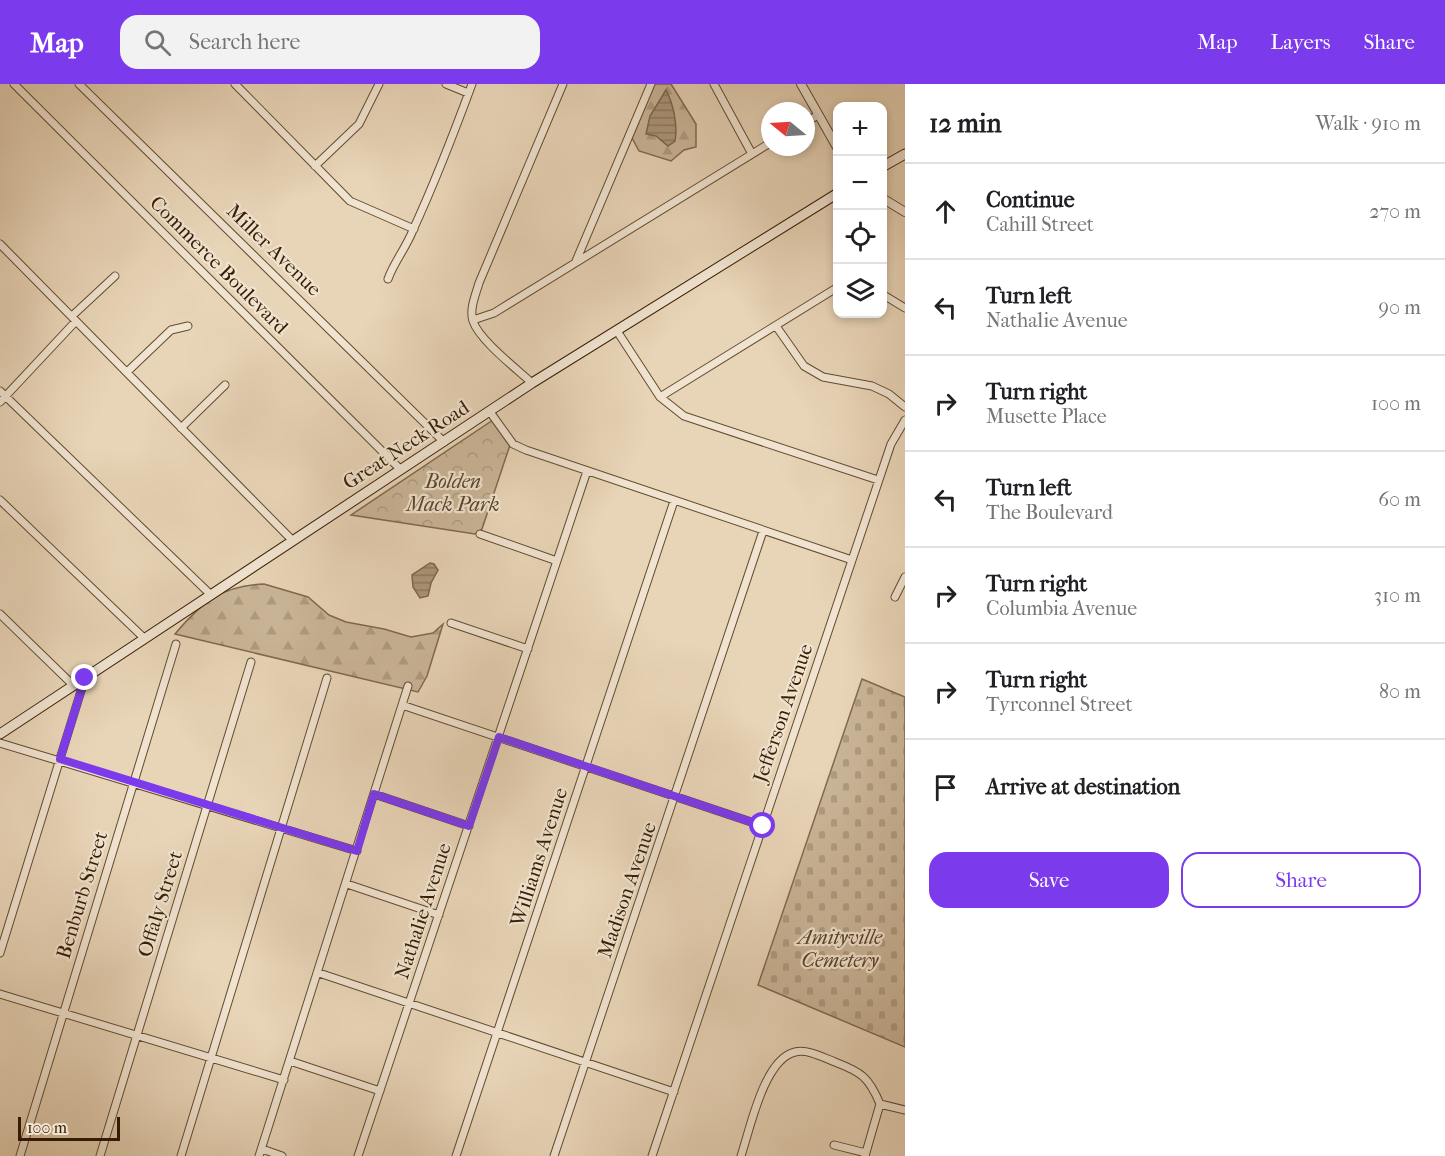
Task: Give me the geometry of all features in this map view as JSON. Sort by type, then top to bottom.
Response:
[{"type":"main road","points":[[887,164],[905,154]]},
{"type":"main road","name":"Great Neck Road","points":[[0,734],[532,383],[833,196]]},
{"type":"street","name":"Commerce Boulevard","points":[[14,84],[401,470]]},
{"type":"street","name":"Miller Avenue","points":[[79,84],[444,442]]},
{"type":"street","points":[[235,84],[350,201],[414,229]]},
{"type":"street","points":[[315,166],[359,124],[379,84]]},
{"type":"street","points":[[446,84],[468,93]]},
{"type":"street","points":[[388,279],[414,229],[471,84]]},
{"type":"street","points":[[532,383],[482,335],[473,320],[473,303],[479,283],[563,84]]},
{"type":"street","points":[[576,262],[651,84]]},
{"type":"street","points":[[714,84],[752,154]]},
{"type":"street","points":[[801,84],[833,142]]},
{"type":"street","points":[[473,320],[494,314],[761,148]]},
{"type":"street","points":[[887,201],[905,212]]},
{"type":"street","points":[[0,244],[293,540]]},
{"type":"street","points":[[115,276],[2,397],[210,594]]},
{"type":"street","points":[[660,397],[833,290]]},
{"type":"street","points":[[887,297],[905,308]]},
{"type":"street","points":[[127,372],[171,330],[188,326]]},
{"type":"street","points":[[776,326],[804,366],[823,378],[872,386],[889,394],[905,407]]},
{"type":"street","points":[[617,331],[660,397],[684,416],[878,480]]},
{"type":"street","points":[[181,428],[225,385]]},
{"type":"street","points":[[490,412],[513,444],[674,501],[852,560]]},
{"type":"street","name":"Jefferson Avenue","points":[[652,1156],[878,480],[896,432],[905,420]]},
{"type":"street","name":"Nathalie Avenue","points":[[358,1156],[587,471]]},
{"type":"street","points":[[0,500],[144,638]]},
{"type":"street","name":"Williams Avenue","points":[[456,1156],[674,501]]},
{"type":"street","name":"Madison Avenue","points":[[554,1156],[762,531]]},
{"type":"street","points":[[480,534],[557,561]]},
{"type":"street","points":[[895,597],[905,577]]},
{"type":"street","points":[[0,614],[73,685]]},
{"type":"street","points":[[451,623],[528,649]]},
{"type":"street","name":"Benburb Street","points":[[20,1156],[176,644]]},
{"type":"street","name":"Offaly Street","points":[[100,1156],[251,662]]},
{"type":"street","points":[[0,953],[85,678]]},
{"type":"street","points":[[181,1156],[327,678]]},
{"type":"street","points":[[282,1156],[261,1152],[408,686]]},
{"type":"street","points":[[402,705],[763,826]]},
{"type":"street","points":[[0,743],[60,759],[357,851]]},
{"type":"street","points":[[374,794],[469,826]]},
{"type":"street","points":[[346,884],[440,915]]},
{"type":"street","points":[[319,973],[674,1092]]},
{"type":"street","points":[[0,993],[284,1080]]},
{"type":"street","points":[[741,1156],[769,1074],[784,1056],[796,1052],[809,1052],[856,1070],[868,1079],[880,1104],[865,1154],[834,1144]]},
{"type":"street","points":[[290,1061],[380,1091]]},
{"type":"street","points":[[880,1104],[905,1110]]},
{"type":"green space","points":[[654,84],[671,84],[696,124],[696,147],[684,150],[671,161],[639,151],[632,138]]},
{"type":"green space","name":"Bolden Mack Park","points":[[493,420],[510,445],[482,529],[475,534],[351,515]]},
{"type":"green space","points":[[264,584],[308,597],[329,615],[346,622],[411,637],[433,633],[443,624],[427,676],[418,692],[175,634],[194,613],[213,598],[236,588]]},
{"type":"green space","name":"Amityville Cemetery","points":[[862,679],[905,697],[905,1047],[758,985]]},
{"type":"shaded area","points":[[666,90],[673,108],[676,128],[675,141],[668,146],[656,136],[646,134],[650,116]]},
{"type":"shaded area","points":[[430,563],[434,564],[438,570],[431,583],[428,596],[420,598],[413,587],[412,575]]},
{"type":"route","points":[[85,678],[60,759],[357,851],[374,794],[469,826],[499,737],[763,826]]}]
